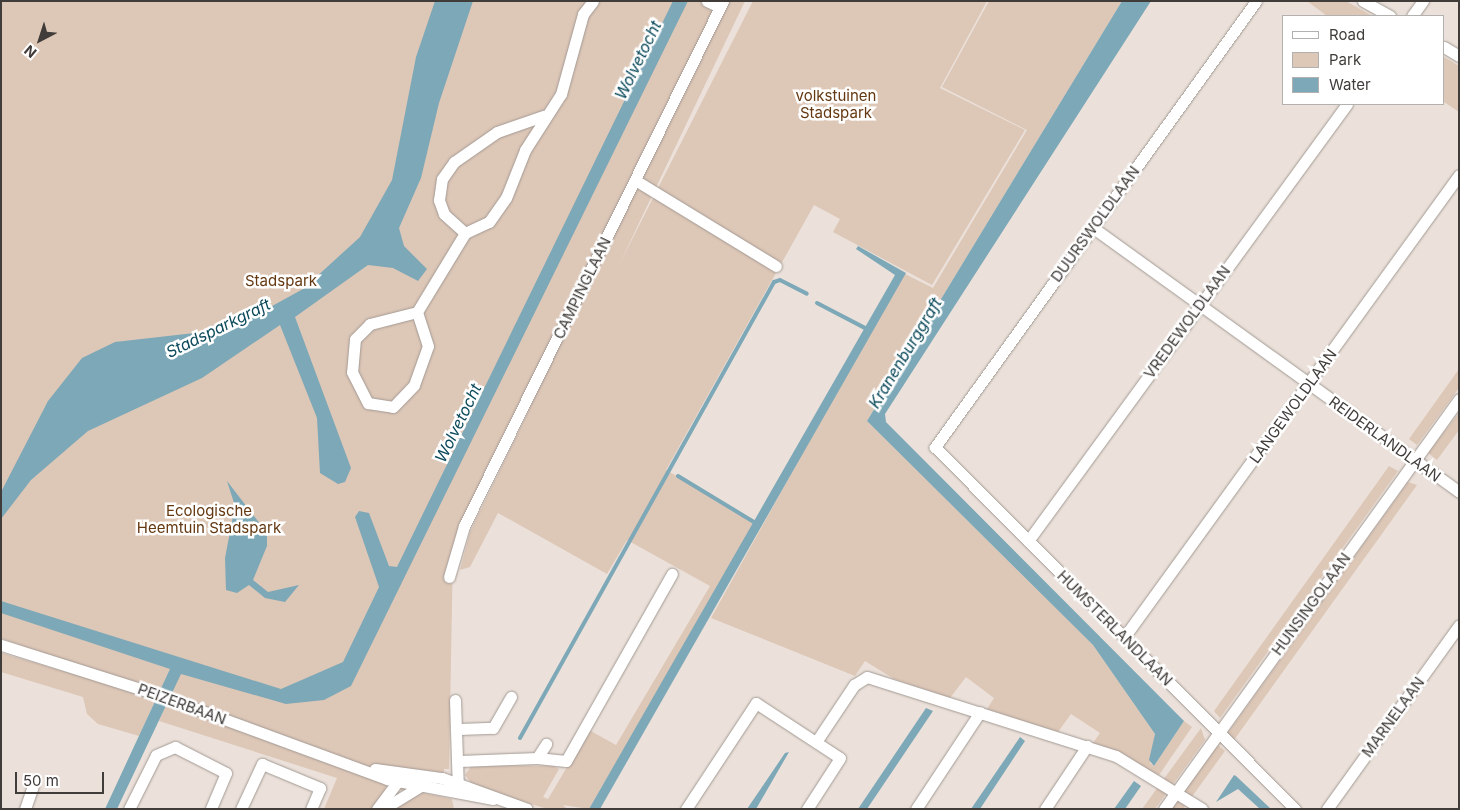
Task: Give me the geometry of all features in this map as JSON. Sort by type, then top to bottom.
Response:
[{"type":"street","points":[[417,312],[428,346],[414,385],[393,407],[368,403],[356,388],[352,372],[355,338],[370,324],[417,312],[465,233],[498,213],[543,116],[561,94],[583,14],[592,1]]},
{"type":"street","points":[[708,1],[721,4]]},
{"type":"street","name":"DUURSWOLDLAAN","points":[[935,447],[1256,1]]},
{"type":"street","points":[[1364,1],[1388,15]]},
{"type":"street","points":[[1413,15],[1423,1]]},
{"type":"street","name":"CAMPINGLAAN","points":[[449,577],[464,526],[721,4]]},
{"type":"street","points":[[1445,48],[1459,56]]},
{"type":"street","name":"VREDEWOLDLAAN","points":[[1028,541],[1199,304],[1346,105]]},
{"type":"street","points":[[465,233],[444,214],[439,200],[442,179],[473,145],[543,116]]},
{"type":"street","name":"LANGEWOLDLAAN","points":[[1125,636],[1459,175]]},
{"type":"street","points":[[635,180],[776,266]]},
{"type":"street","name":"REIDERLANDLAAN","points":[[1092,227],[1459,492]]},
{"type":"street","name":"HUNSINGOLAAN","points":[[1164,809],[1459,399]]},
{"type":"street","name":"HUMSTERLANDLAAN","points":[[935,447],[1295,809]]},
{"type":"street","points":[[459,760],[537,758],[566,761],[672,574]]},
{"type":"street","name":"MARNELAAN","points":[[1327,809],[1459,625]]},
{"type":"street","name":"PEIZERBAAN","points":[[1,645],[156,694],[361,768],[400,778]]},
{"type":"street","points":[[816,742],[861,678],[980,712],[1086,746],[1132,764],[1202,809]]},
{"type":"street","points":[[458,729],[493,728],[511,698]]},
{"type":"street","points":[[455,700],[458,729],[458,790]]},
{"type":"street","points":[[686,809],[756,703],[840,758],[807,809]]},
{"type":"street","points":[[916,809],[980,712]]},
{"type":"street","points":[[537,758],[546,744]]},
{"type":"street","points":[[1045,809],[1086,746]]},
{"type":"street","points":[[129,809],[156,755],[175,747],[226,773],[211,809]]},
{"type":"street","points":[[241,809],[262,764],[320,788],[311,809]]},
{"type":"street","points":[[377,809],[400,778],[431,776],[458,790]]},
{"type":"street","points":[[400,778],[419,787],[458,790],[527,809]]},
{"type":"street","points":[[28,808],[34,783]]},
{"type":"street","points":[[383,809],[419,787]]},
{"type":"green space","name":"Stadspark","points":[[1,1],[745,1],[619,265],[753,1],[987,1],[940,88],[1025,130],[932,285],[833,232],[840,219],[814,205],[666,470],[756,521],[589,809],[563,805],[567,809],[548,809],[475,788],[465,775],[472,765],[553,766],[559,769],[543,797],[548,799],[589,730],[616,745],[710,586],[627,540],[607,574],[498,513],[470,567],[460,570],[470,532],[534,400],[453,551],[449,769],[444,769],[444,783],[419,792],[452,799],[454,809],[390,809],[404,791],[388,784],[374,809],[324,809],[337,778],[159,721],[166,705],[349,769],[1,638]]},
{"type":"green space","points":[[989,1],[1122,1],[867,421],[1093,645],[1155,734],[1150,763],[1154,766],[1184,721],[1192,727],[1159,775],[1093,743],[1100,733],[1071,714],[1058,732],[987,709],[994,698],[966,677],[950,698],[894,679],[865,661],[855,676],[711,618],[903,273],[933,288],[1027,130],[942,87]]},
{"type":"green space","points":[[1307,1],[1346,1],[1370,15],[1326,15]]},
{"type":"green space","points":[[1445,58],[1459,66],[1459,112],[1445,103]]},
{"type":"green space","points":[[1459,369],[1459,388],[1417,445],[1409,439]]},
{"type":"green space","points":[[1459,413],[1459,430],[1437,460],[1428,453]]},
{"type":"green space","points":[[1389,466],[1398,471],[1220,718],[1214,711]]},
{"type":"green space","points":[[1408,482],[1417,485],[1234,740],[1227,734]]},
{"type":"green space","points":[[1,653],[91,679],[155,701],[139,736],[98,724],[87,714],[83,697],[1,672]]},
{"type":"green space","points":[[1201,728],[1205,740],[1155,809],[1142,809]]},
{"type":"green space","points":[[1218,745],[1225,751],[1183,809],[1171,809]]},
{"type":"water","points":[[435,1],[473,1],[439,103],[421,178],[399,228],[404,246],[427,269],[418,281],[393,268],[368,265],[295,317],[351,468],[345,482],[338,484],[320,473],[317,418],[280,325],[202,378],[88,431],[31,480],[1,519],[1,492],[48,401],[82,358],[115,342],[212,331],[243,322],[303,289],[360,237],[392,180],[416,57]]},
{"type":"water","points":[[673,1],[688,1],[351,686],[324,700],[286,704],[181,674],[117,809],[105,809],[170,669],[1,613],[1,601],[281,689],[343,662],[379,587],[355,517],[359,511],[369,513],[389,566],[397,567]]},
{"type":"water","points":[[1122,1],[1151,1],[885,414],[886,422],[1184,721],[1154,766],[1149,760],[1155,734],[1093,645],[867,421]]},
{"type":"water","points":[[858,246],[906,273],[600,809],[589,809],[895,275],[856,249]]},
{"type":"water","points":[[227,481],[267,533],[267,546],[253,580],[268,592],[299,585],[285,602],[265,598],[249,585],[237,593],[226,590],[225,558],[235,506]]},
{"type":"water","points":[[926,708],[933,711],[867,809],[858,809]]},
{"type":"water","points":[[1020,737],[1025,741],[980,809],[971,809]]},
{"type":"water","points":[[789,752],[756,809],[747,809],[785,753]]},
{"type":"water","points":[[1234,775],[1271,809],[1260,809],[1238,789],[1216,802]]},
{"type":"water","points":[[1134,781],[1141,786],[1125,809],[1114,809]]},
{"type":"waterway","points":[[520,738],[774,282],[780,280],[807,294]]},
{"type":"waterway","points":[[817,303],[867,329]]},
{"type":"waterway","points":[[678,476],[759,525]]},
{"type":"water label","name":"Wolvetocht","points":[[638,60]]},
{"type":"water label","name":"Stadsparkgraft","points":[[218,328]]},
{"type":"water label","name":"Kranenburggraft","points":[[905,353]]},
{"type":"water label","name":"Wolvetocht","points":[[458,423]]},
{"type":"park label","name":"volkstuinen Stadspark","points":[[836,104]]},
{"type":"park label","name":"Ecologische Heemtuin Stadspark","points":[[209,518]]}]
